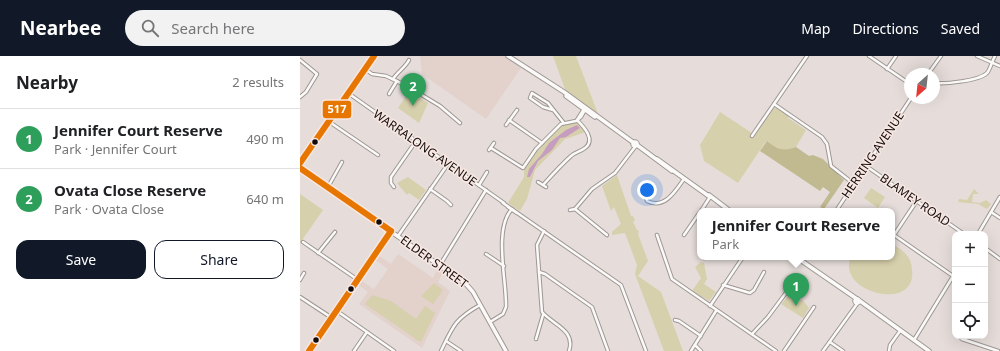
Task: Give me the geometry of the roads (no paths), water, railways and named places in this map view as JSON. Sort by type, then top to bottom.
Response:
[{"type":"street","points":[[300,162],[374,56]]},
{"type":"street","points":[[508,56],[527,67]]},
{"type":"street","points":[[512,56],[635,145],[726,208]]},
{"type":"street","points":[[752,136],[807,56]]},
{"type":"street","points":[[869,56],[904,80]]},
{"type":"street","points":[[887,68],[896,56]]},
{"type":"street","points":[[932,68],[941,56]]},
{"type":"street","points":[[977,56],[1000,66]]},
{"type":"street","points":[[940,82],[980,77],[988,73],[991,62],[995,56]]},
{"type":"street","points":[[300,60],[315,71],[317,75],[300,97]]},
{"type":"street","points":[[393,79],[397,73],[406,67],[409,60]]},
{"type":"street","points":[[365,70],[372,74],[383,75],[397,81],[440,106],[460,123]]},
{"type":"street","points":[[389,94],[397,81]]},
{"type":"street","name":"WARRALONG AVENUE","points":[[348,93],[621,286],[646,351]]},
{"type":"street","points":[[553,110],[542,107],[530,98],[532,93],[545,100],[563,122]]},
{"type":"street","points":[[774,104],[822,137],[827,144],[831,166],[854,184]]},
{"type":"street","name":"HERRING AVENUE","points":[[838,208],[907,104]]},
{"type":"street","points":[[494,143],[490,149],[522,168],[542,143],[563,122],[577,120],[585,109]]},
{"type":"street","points":[[506,125],[517,110]]},
{"type":"street","points":[[510,120],[542,143]]},
{"type":"street","points":[[538,182],[545,186],[573,154],[583,149],[588,144],[589,139],[587,132],[577,120]]},
{"type":"street","points":[[328,121],[378,155]]},
{"type":"street","points":[[394,187],[391,183],[391,177],[416,141]]},
{"type":"street","points":[[570,210],[576,208],[592,189],[615,173],[635,145]]},
{"type":"street","points":[[328,187],[342,162]]},
{"type":"street","points":[[398,236],[448,163]]},
{"type":"street","name":"BLAMEY ROAD","points":[[866,166],[960,231]]},
{"type":"street","name":"ELDER STREET","points":[[300,168],[468,285],[505,351]]},
{"type":"street","points":[[479,185],[487,172]]},
{"type":"street","points":[[643,188],[647,201],[659,202],[670,198],[684,178]]},
{"type":"street","points":[[430,189],[447,200],[450,205]]},
{"type":"street","points":[[440,265],[486,190]]},
{"type":"street","points":[[702,208],[710,197]]},
{"type":"street","points":[[980,231],[1000,197]]},
{"type":"street","points":[[895,234],[916,202]]},
{"type":"street","points":[[576,208],[607,235]]},
{"type":"street","points":[[489,322],[502,314],[506,307],[502,234],[508,216],[512,210]]},
{"type":"street","points":[[991,212],[1000,218]]},
{"type":"street","points":[[684,235],[697,216]]},
{"type":"street","points":[[309,351],[391,231]]},
{"type":"street","points":[[544,231],[537,243],[541,311],[568,333],[570,342],[569,351]]},
{"type":"street","points":[[318,253],[335,232]]},
{"type":"street","points":[[657,234],[671,278],[709,306],[776,351]]},
{"type":"street","points":[[895,236],[952,274]]},
{"type":"street","points":[[303,242],[358,280]]},
{"type":"street","points":[[988,250],[1000,258]]},
{"type":"street","points":[[486,254],[504,266]]},
{"type":"street","points":[[709,306],[741,260]]},
{"type":"street","points":[[801,261],[857,302],[867,307],[929,351]]},
{"type":"street","points":[[539,272],[545,274],[592,307],[608,351]]},
{"type":"street","points":[[723,285],[750,293],[758,284],[764,272]]},
{"type":"street","points":[[300,280],[304,273]]},
{"type":"street","points":[[914,340],[952,278]]},
{"type":"street","points":[[752,334],[768,317],[788,290]]},
{"type":"street","points":[[300,297],[332,318]]},
{"type":"street","points":[[823,351],[857,302]]},
{"type":"street","points":[[441,351],[459,318],[480,305]]},
{"type":"street","points":[[784,351],[814,307]]},
{"type":"street","points":[[337,311],[394,351]]},
{"type":"street","points":[[691,351],[717,311]]},
{"type":"street","points":[[536,339],[543,314]]},
{"type":"street","points":[[674,320],[679,320],[701,336]]},
{"type":"street","points":[[889,351],[890,345],[900,331]]},
{"type":"street","points":[[354,351],[366,332]]},
{"type":"street","points":[[962,339],[998,351]]},
{"type":"street","points":[[446,341],[461,351]]},
{"type":"street","points":[[830,342],[843,351]]},
{"type":"street","points":[[695,345],[701,351]]},
{"type":"place","name":"Ovata Close Reserve","points":[[413,106]]},
{"type":"place","name":"Jennifer Court Reserve","points":[[796,306]]}]
